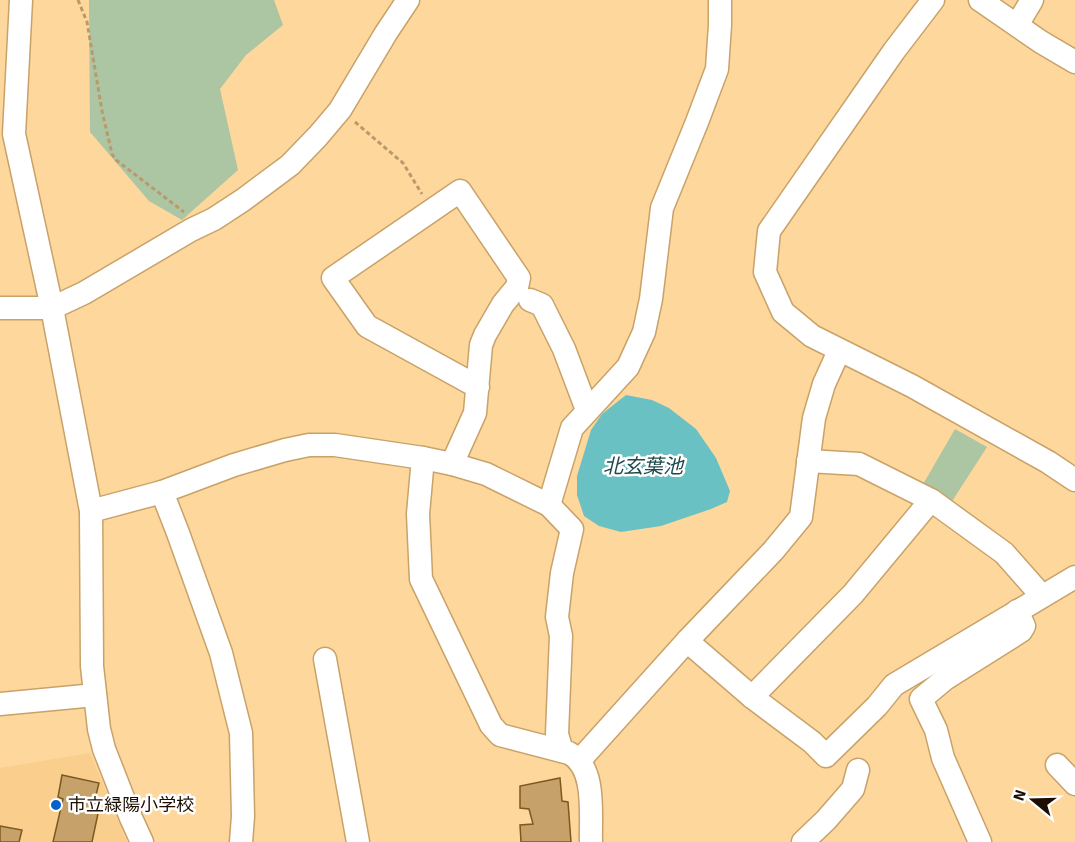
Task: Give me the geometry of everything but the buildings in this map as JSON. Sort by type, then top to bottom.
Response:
[{"type":"street","points":[[21,0],[7,134],[52,308],[91,511],[92,666],[99,729],[104,749],[142,842]]},
{"type":"street","points":[[0,308],[52,308],[84,293],[214,219],[290,165],[340,110],[408,0]]},
{"type":"street","points":[[549,505],[572,428],[628,367],[644,332],[651,299],[662,208],[717,69],[720,0]]},
{"type":"street","points":[[933,0],[894,51],[769,231],[765,273],[783,312],[812,336],[912,386],[1048,462],[1075,480]]},
{"type":"street","points":[[980,0],[1041,42],[1075,62]]},
{"type":"street","points":[[1017,25],[1032,0]]},
{"type":"street","points":[[452,464],[475,413],[478,387],[481,345],[503,304],[517,287],[519,278],[460,191],[333,278],[367,326],[478,387]]},
{"type":"street","points":[[530,300],[542,305],[564,350],[587,410]]},
{"type":"street","points":[[571,756],[687,641],[773,551],[801,517],[814,418],[824,384],[839,351]]},
{"type":"street","points":[[91,511],[162,492],[234,465],[309,445],[335,445],[452,464],[486,474],[549,505],[572,529],[562,573],[557,617],[561,636],[557,734],[588,777],[591,842]]},
{"type":"street","points":[[423,458],[418,514],[421,579],[478,699],[491,725],[500,735],[571,756]]},
{"type":"street","points":[[808,461],[859,464],[931,500],[1004,553],[1042,596]]},
{"type":"street","points":[[162,492],[221,653],[241,733],[243,816],[241,842]]},
{"type":"street","points":[[752,697],[853,594],[931,500]]},
{"type":"street","points":[[687,641],[752,697],[812,742],[826,756],[877,706],[894,685],[1075,577]]},
{"type":"street","points":[[980,842],[943,758],[936,730],[921,699],[945,679],[1021,631],[1024,626],[1017,611]]},
{"type":"street","points":[[325,659],[358,842]]},
{"type":"street","points":[[0,704],[95,695]]},
{"type":"street","points":[[1057,765],[1075,784]]},
{"type":"street","points":[[803,842],[853,789],[858,770]]},
{"type":"path","points":[[78,0],[87,21],[102,111],[112,154],[116,160],[192,218],[197,227]]},
{"type":"path","points":[[340,110],[402,163],[432,210]]},
{"type":"shaded area","name":"市立緑陽小学校","points":[[90,753],[127,842],[0,842],[0,768]]},
{"type":"green space","points":[[89,0],[274,0],[283,25],[246,55],[220,89],[238,170],[182,220],[149,201],[90,132]]},
{"type":"green space","points":[[955,429],[987,447],[947,509],[918,493]]},
{"type":"water","name":"北玄葉池","points":[[626,395],[652,400],[669,408],[696,429],[716,458],[730,491],[727,502],[661,526],[621,532],[599,526],[584,516],[577,495],[577,476],[591,430],[602,414]]},
{"type":"place","name":"市立緑陽小学校","points":[[56,805]]}]
